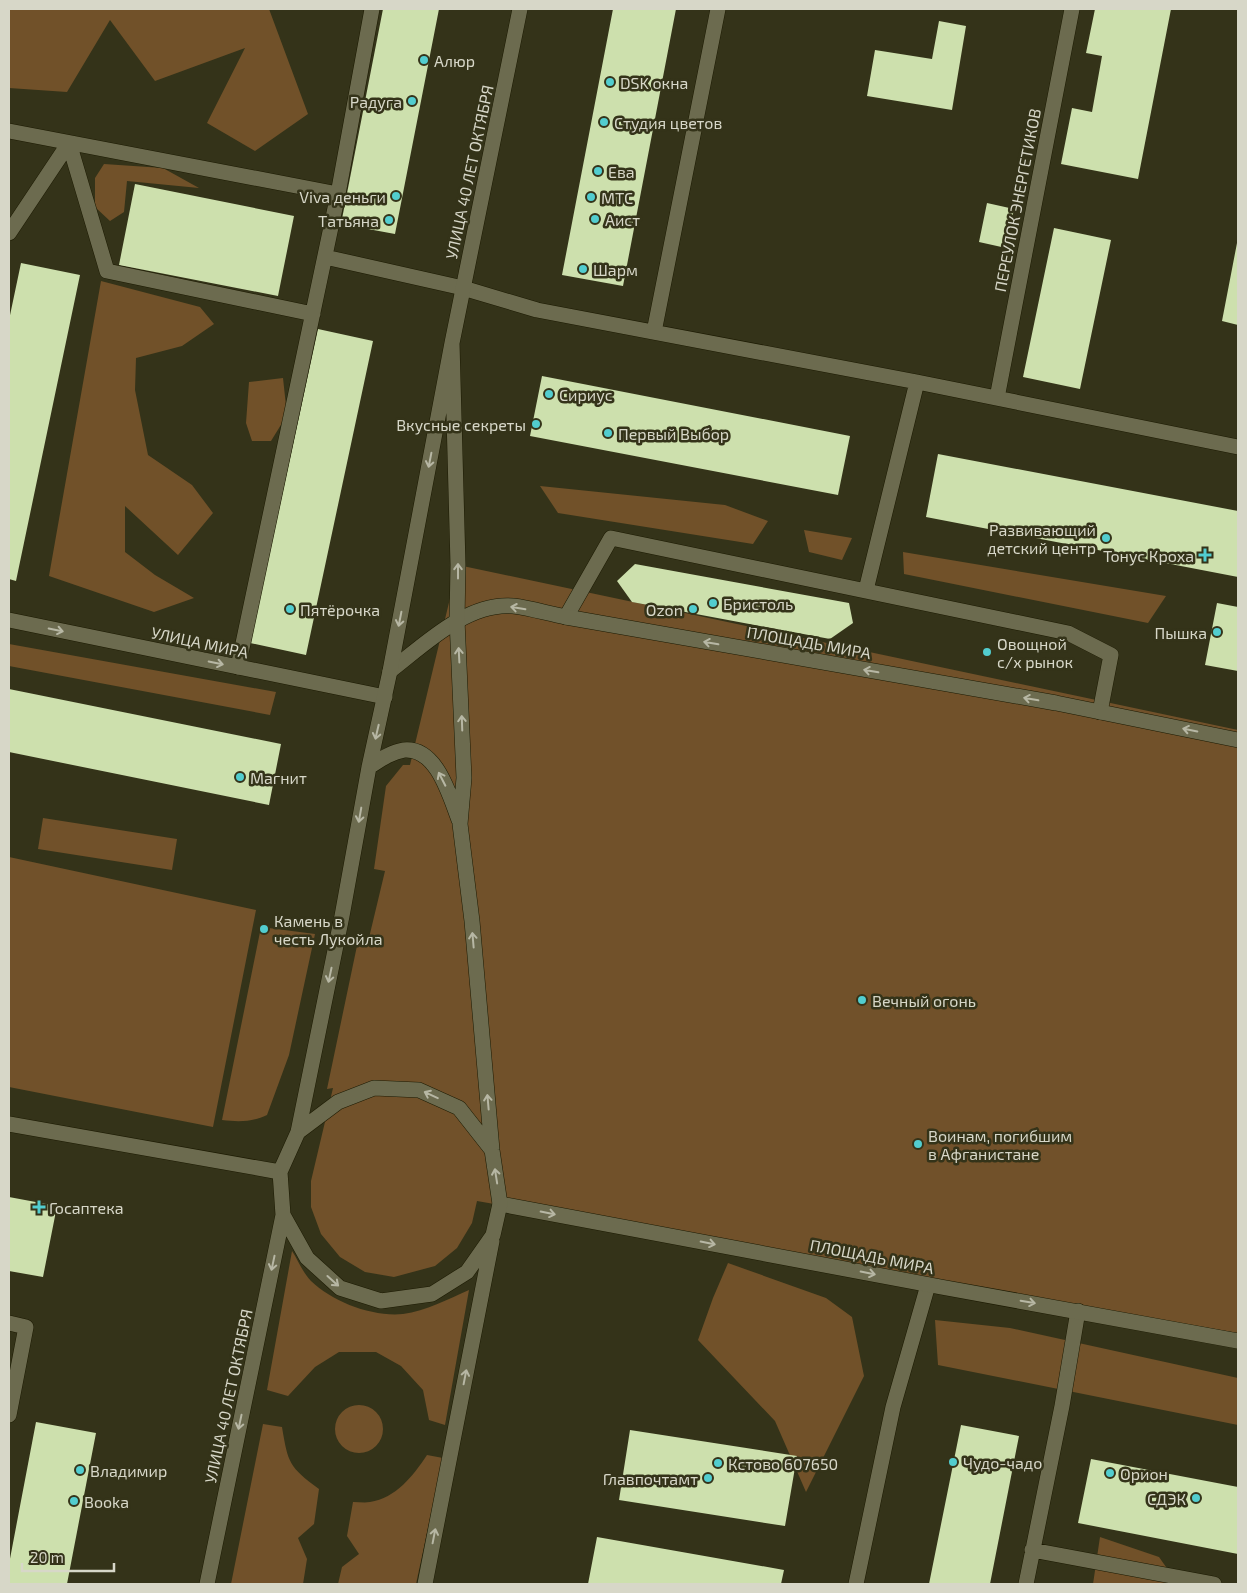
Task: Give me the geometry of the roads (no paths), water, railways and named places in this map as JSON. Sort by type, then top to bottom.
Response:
[{"type":"street","points":[[238,667],[325,258],[372,9]]},
{"type":"street","name":"УЛИЦА 40 ЛЕТ ОКТЯБРЯ","points":[[452,343],[520,9]]},
{"type":"street","points":[[654,332],[718,9]]},
{"type":"street","name":"ПЕРЕУЛОК ЭНЕРГЕТИКОВ","points":[[997,398],[1072,9]]},
{"type":"street","points":[[9,131],[338,194]]},
{"type":"street","points":[[9,233],[69,143]]},
{"type":"street","points":[[69,143],[107,271],[313,314]]},
{"type":"street","points":[[325,258],[463,288],[537,310],[917,382],[1238,447]]},
{"type":"street","points":[[424,1584],[500,1204],[492,1150],[472,921],[460,824],[464,778],[457,620],[458,565],[452,343]]},
{"type":"street","points":[[452,343],[385,697],[369,767],[342,916],[298,1132],[280,1172],[283,1216],[307,1258],[340,1288],[380,1301],[432,1294],[467,1272],[493,1235]]},
{"type":"street","points":[[866,590],[917,382]]},
{"type":"street","points":[[566,618],[611,538],[1068,633],[1111,655],[1100,712]]},
{"type":"street","name":"ПЛОЩАДЬ МИРА","points":[[390,671],[457,620],[489,608],[513,606],[566,618],[1100,712],[1238,740]]},
{"type":"street","name":"УЛИЦА МИРА","points":[[9,620],[385,697]]},
{"type":"street","points":[[369,767],[387,755],[406,750],[420,754],[434,764],[443,780],[460,824]]},
{"type":"street","points":[[298,1132],[338,1102],[374,1088],[419,1090],[459,1108],[492,1150]]},
{"type":"street","points":[[9,1124],[280,1172]]},
{"type":"street","name":"ПЛОЩАДЬ МИРА","points":[[500,1204],[928,1285],[1238,1341]]},
{"type":"street","name":"УЛИЦА 40 ЛЕТ ОКТЯБРЯ","points":[[207,1584],[283,1216]]},
{"type":"street","points":[[856,1584],[893,1407],[928,1285]]},
{"type":"street","points":[[1026,1584],[1062,1406],[1078,1311]]},
{"type":"street","points":[[9,1323],[26,1327],[9,1415]]},
{"type":"street","points":[[1032,1550],[1214,1584]]},
{"type":"place","name":"Алюр","points":[[424,60]]},
{"type":"place","name":"DSK окна","points":[[610,82]]},
{"type":"place","name":"Радуга","points":[[412,101]]},
{"type":"place","name":"Студия цветов","points":[[604,122]]},
{"type":"place","name":"Ева","points":[[598,171]]},
{"type":"place","name":"Viva деньги","points":[[396,196]]},
{"type":"place","name":"МТС","points":[[591,197]]},
{"type":"place","name":"Аист","points":[[595,219]]},
{"type":"place","name":"Татьяна","points":[[389,220]]},
{"type":"place","name":"Шарм","points":[[583,269]]},
{"type":"place","name":"Сириус","points":[[549,394]]},
{"type":"place","name":"Вкусные секреты","points":[[536,424]]},
{"type":"place","name":"Первый Выбор","points":[[608,433]]},
{"type":"place","name":"Развивающий детский центр","points":[[1106,538]]},
{"type":"place","name":"Тонус Кроха","points":[[1205,555]]},
{"type":"place","name":"Бристоль","points":[[713,603]]},
{"type":"place","name":"Пятёрочка","points":[[290,609]]},
{"type":"place","name":"Ozon","points":[[693,609]]},
{"type":"place","name":"Пышка","points":[[1217,632]]},
{"type":"place","name":"Овощной с/х рынок","points":[[987,652]]},
{"type":"place","name":"Магнит","points":[[240,777]]},
{"type":"place","name":"Камень в честь Лукойла","points":[[264,929]]},
{"type":"place","name":"Вечный огонь","points":[[862,1000]]},
{"type":"place","name":"Воинам, погибшим в Афганистане","points":[[918,1144]]},
{"type":"place","name":"Госаптека","points":[[39,1207]]},
{"type":"place","name":"Чудо-чадо","points":[[953,1462]]},
{"type":"place","name":"Кстово 607650","points":[[718,1463]]},
{"type":"place","name":"Владимир","points":[[80,1470]]},
{"type":"place","name":"Орион","points":[[1110,1473]]},
{"type":"place","name":"Главпочтамт","points":[[708,1478]]},
{"type":"place","name":"СДЭК","points":[[1196,1498]]},
{"type":"place","name":"Bookа","points":[[74,1501]]}]
